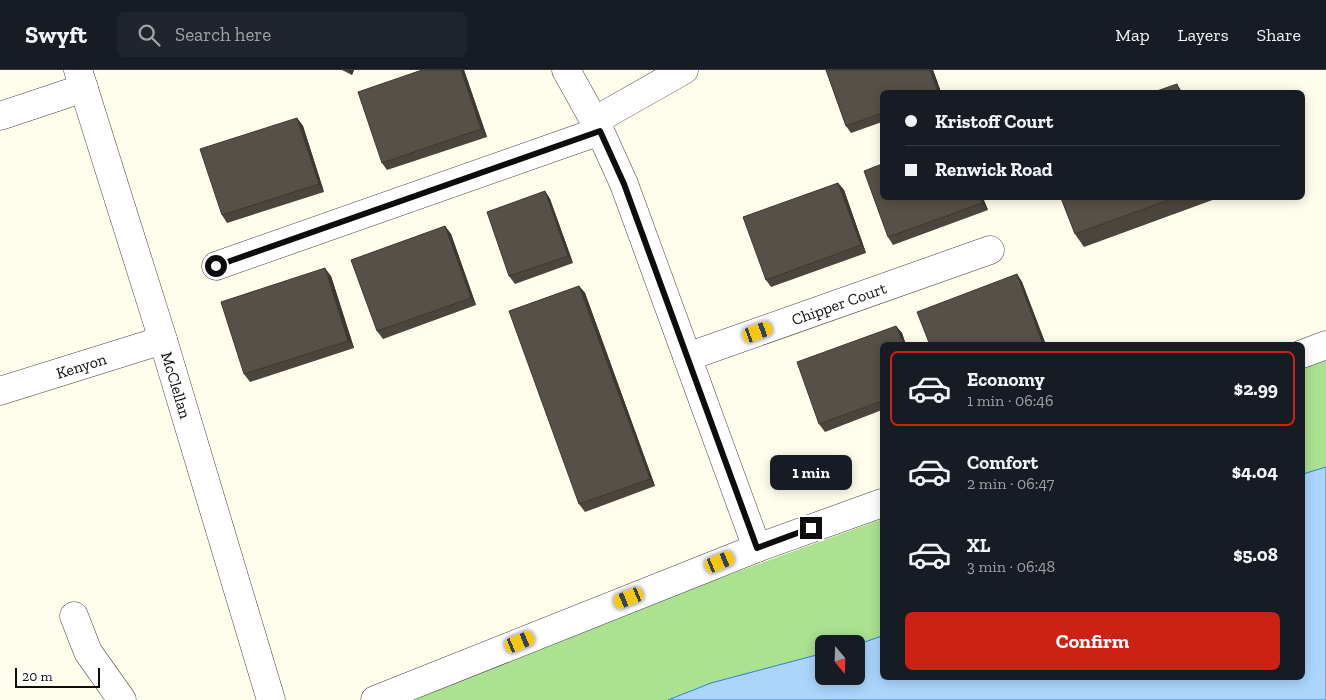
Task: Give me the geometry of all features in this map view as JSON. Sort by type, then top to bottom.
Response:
[{"type":"street","points":[[566,70],[597,126],[624,184],[757,548]]},
{"type":"street","points":[[216,266],[597,126],[684,70]]},
{"type":"street","points":[[0,116],[81,79]]},
{"type":"street","name":"McClellan","points":[[81,79],[163,340],[271,700]]},
{"type":"street","name":"Chipper Court","points":[[687,357],[990,250]]},
{"type":"street","name":"Kenyon","points":[[0,391],[163,340]]},
{"type":"street","points":[[1305,353],[1326,345]]},
{"type":"street","points":[[375,700],[757,548],[880,504]]},
{"type":"street","points":[[74,616],[88,652],[122,700]]},
{"type":"green space","points":[[1326,358],[1326,700],[386,700],[880,520],[880,680],[1305,680],[1305,366]]},
{"type":"water","points":[[1326,467],[1326,700],[668,700],[711,683],[815,655],[815,685],[865,685],[865,642],[880,637],[880,680],[1305,680],[1305,473]]},
{"type":"building","points":[[422,70],[461,70],[481,129],[382,163],[358,92]]},
{"type":"building","points":[[826,70],[930,70],[937,90],[880,90],[880,114],[846,126]]},
{"type":"building","points":[[1177,84],[1179,90],[1160,90]]},
{"type":"building","points":[[297,118],[319,184],[222,215],[200,149]]},
{"type":"building","points":[[880,165],[880,200],[981,200],[982,203],[888,237],[864,171]]},
{"type":"building","points":[[838,183],[861,245],[766,280],[743,217]]},
{"type":"building","points":[[545,191],[568,256],[509,276],[487,212]]},
{"type":"building","points":[[1062,200],[1168,200],[1075,234]]},
{"type":"building","points":[[445,226],[471,298],[377,331],[351,260]]},
{"type":"building","points":[[325,268],[348,341],[244,374],[221,302]]},
{"type":"building","points":[[1017,274],[1042,342],[929,342],[917,312]]},
{"type":"building","points":[[579,286],[650,479],[579,504],[509,311]]},
{"type":"building","points":[[896,326],[903,342],[880,342],[880,402],[819,424],[797,362]]},
{"type":"route","points":[[216,266],[600,131],[624,184],[757,548],[811,528]]}]
